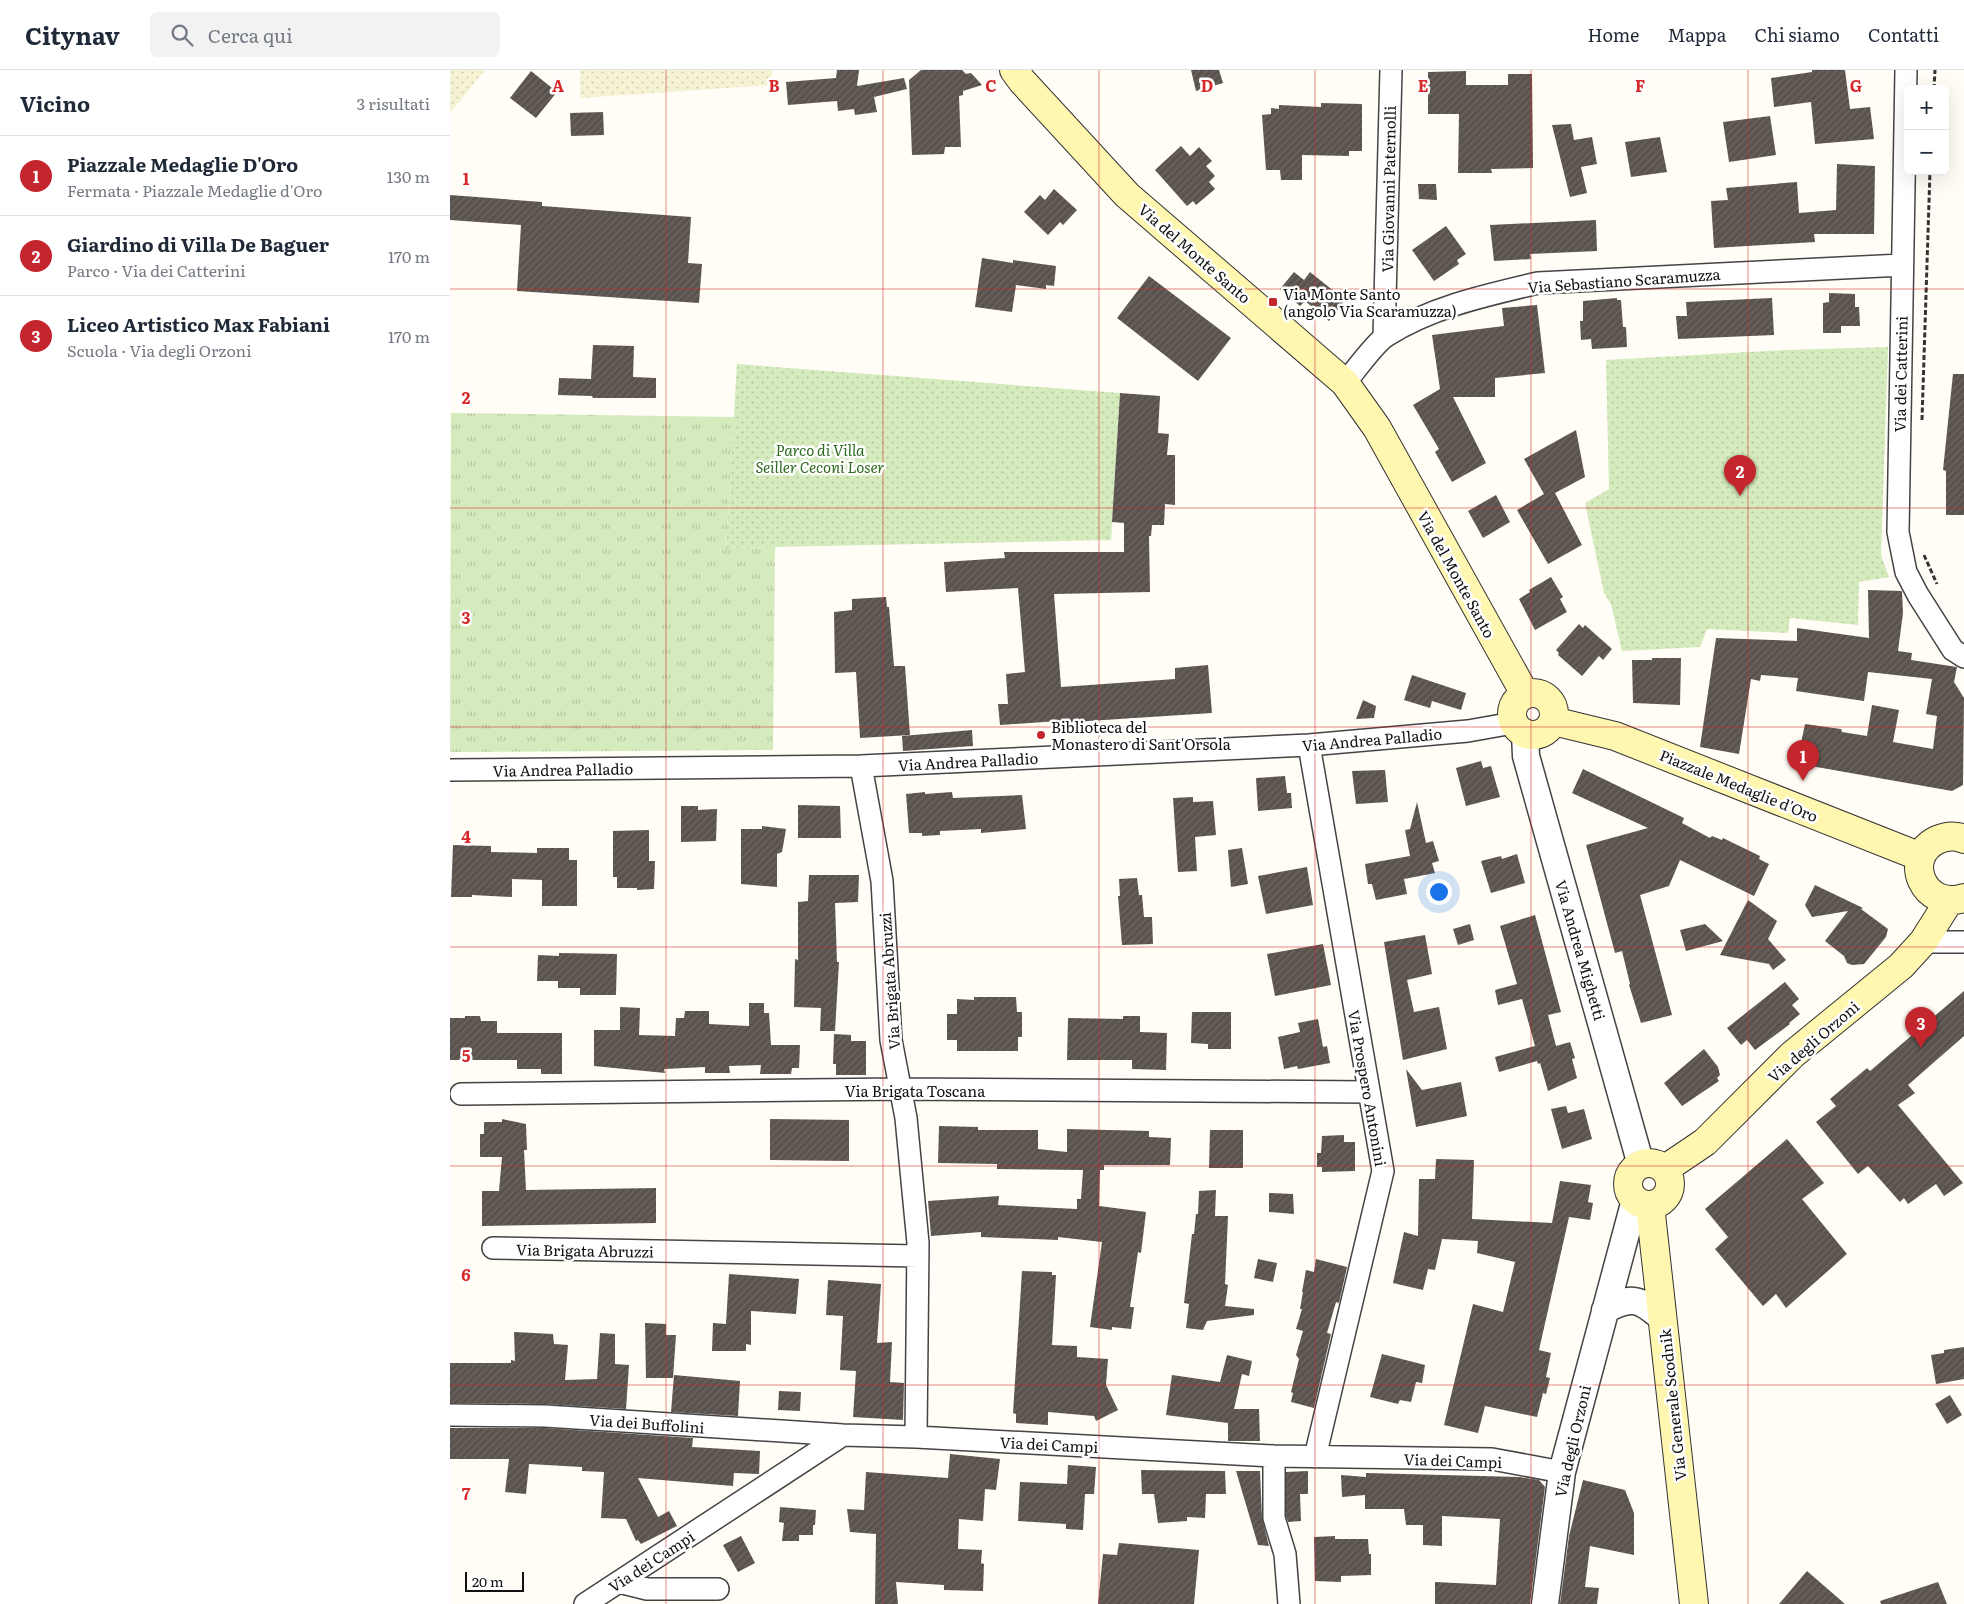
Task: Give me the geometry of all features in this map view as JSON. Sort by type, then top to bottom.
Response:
[{"type":"main road","name":"Via del Monte Santo","points":[[1014,70],[1022,82],[1127,195],[1345,383],[1377,428],[1525,694]]},
{"type":"main road","points":[[1525,694],[1541,694],[1549,699],[1553,705],[1553,722],[1549,729],[1542,734],[1534,736],[1520,729],[1511,715],[1513,707],[1518,699],[1525,694]]},
{"type":"main road","name":"Piazzale Medaglie d'Oro","points":[[1553,722],[1615,736],[1921,857]]},
{"type":"main road","points":[[1956,899],[1933,895],[1927,889],[1920,874],[1921,857],[1932,842],[1962,833]]},
{"type":"main road","name":"Via degli Orzoni","points":[[1642,1203],[1630,1193],[1627,1185],[1629,1176],[1634,1169],[1653,1167],[1705,1142],[1792,1056],[1901,966],[1923,942],[1956,899]]},
{"type":"main road","points":[[1642,1203],[1658,1204],[1665,1199],[1669,1192],[1669,1175],[1653,1167]]},
{"type":"main road","name":"Via Generale Scodnik","points":[[1642,1203],[1662,1318],[1694,1604]]},
{"type":"street","name":"Via Giovanni Paternolli","points":[[1384,337],[1391,70]]},
{"type":"street","name":"Via dei Catterini","points":[[1906,70],[1898,532],[1906,572],[1918,595],[1952,650],[1964,658]]},
{"type":"street","name":"Via Sebastiano Scaramuzza","points":[[1345,383],[1384,337],[1436,311],[1484,296],[1538,283],[1902,265]]},
{"type":"street","name":"Via Andrea Palladio","points":[[450,770],[861,766],[1309,745],[1468,731],[1520,729]]},
{"type":"street","name":"Via Andrea Mighetti","points":[[1520,729],[1526,756],[1653,1167]]},
{"type":"street","name":"Via Prospero Antonini","points":[[1309,745],[1383,1172],[1315,1457]]},
{"type":"street","name":"Via Brigata Abruzzi","points":[[861,766],[882,882],[891,1040],[906,1118],[918,1243],[916,1437]]},
{"type":"street","points":[[1923,942],[1964,942]]},
{"type":"street","name":"Via Brigata Toscana","points":[[461,1094],[900,1089],[1369,1092]]},
{"type":"street","name":"Via degli Orzoni","points":[[1545,1604],[1562,1472],[1605,1310],[1642,1203]]},
{"type":"street","name":"Via Brigata Abruzzi","points":[[493,1248],[918,1256]]},
{"type":"street","points":[[1605,1310],[1620,1302],[1635,1301],[1647,1305],[1662,1318]]},
{"type":"street","name":"Via dei Buffolini","points":[[450,1415],[544,1416],[843,1435]]},
{"type":"street","name":"Via dei Campi","points":[[585,1604],[843,1435],[916,1437],[1274,1456],[1492,1459],[1562,1472]]},
{"type":"street","points":[[1274,1456],[1274,1518],[1285,1554],[1289,1604]]},
{"type":"street","points":[[619,1582],[647,1589],[718,1589]]},
{"type":"path","points":[[1934,85],[1936,70]]},
{"type":"path","points":[[1922,424],[1930,175]]},
{"type":"path","points":[[1921,548],[1940,590]]},
{"type":"shaded area","points":[[450,70],[485,70],[450,113]]},
{"type":"shaded area","points":[[580,70],[772,70],[771,85],[580,98]]},
{"type":"green space","points":[[1888,347],[1881,555],[1889,577],[1859,582],[1858,625],[1790,618],[1788,633],[1707,629],[1700,647],[1622,651],[1611,604],[1604,593],[1585,503],[1609,489],[1606,360],[1785,350]]},
{"type":"green space","name":"Parco di Villa Seiller Ceconi Loser","points":[[737,364],[1120,393],[1111,540],[726,548]]},
{"type":"green space","points":[[451,413],[734,417],[726,548],[775,547],[773,750],[450,752]]},
{"type":"building","points":[[837,70],[859,70],[857,86],[904,78],[907,89],[874,97],[877,112],[855,115],[854,109],[838,111],[837,101],[788,105],[786,82],[836,78]]},
{"type":"building","points":[[921,70],[962,70],[966,74],[971,73],[982,85],[963,91],[963,95],[959,96],[961,147],[945,147],[944,154],[912,155],[909,80]]},
{"type":"building","points":[[1191,70],[1219,70],[1223,83],[1196,91]]},
{"type":"building","points":[[1812,70],[1845,70],[1850,109],[1870,107],[1874,139],[1815,144],[1811,102],[1774,107],[1771,78],[1812,72]]},
{"type":"building","points":[[531,71],[557,92],[536,118],[510,98]]},
{"type":"building","points":[[1466,71],[1466,85],[1508,85],[1508,74],[1532,74],[1533,168],[1491,169],[1492,173],[1458,173],[1459,114],[1428,114],[1428,72]]},
{"type":"building","points":[[1321,103],[1362,104],[1362,151],[1349,151],[1349,156],[1302,155],[1302,180],[1281,180],[1280,170],[1266,170],[1262,115],[1271,114],[1271,108],[1279,109],[1279,105],[1321,107]]},
{"type":"building","points":[[603,112],[604,135],[571,136],[570,113]]},
{"type":"building","points":[[1770,116],[1776,155],[1729,162],[1723,122]]},
{"type":"building","points":[[1571,124],[1574,140],[1592,137],[1597,164],[1581,167],[1587,193],[1570,197],[1552,125]]},
{"type":"building","points":[[1660,137],[1667,172],[1631,177],[1625,142]]},
{"type":"building","points":[[1181,146],[1190,156],[1199,147],[1212,161],[1206,166],[1215,176],[1209,182],[1215,189],[1196,205],[1193,201],[1187,206],[1155,170]]},
{"type":"building","points":[[1837,164],[1875,166],[1874,234],[1814,234],[1815,242],[1714,248],[1711,201],[1728,200],[1726,188],[1797,182],[1799,213],[1836,210]]},
{"type":"building","points":[[1418,184],[1436,184],[1437,200],[1419,199]]},
{"type":"building","points":[[1054,189],[1077,210],[1063,225],[1060,222],[1048,235],[1024,212],[1040,195],[1045,200]]},
{"type":"building","points":[[450,195],[542,202],[542,206],[691,217],[688,263],[702,264],[699,303],[517,291],[521,225],[450,220]]},
{"type":"building","points":[[1596,220],[1597,251],[1530,254],[1531,259],[1494,261],[1490,225]]},
{"type":"building","points":[[1446,226],[1466,254],[1457,260],[1459,264],[1434,281],[1412,250]]},
{"type":"building","points":[[982,258],[1013,263],[1013,260],[1056,266],[1054,286],[1046,285],[1046,289],[1016,285],[1012,312],[975,307]]},
{"type":"building","points":[[1294,272],[1304,280],[1310,272],[1345,300],[1329,321],[1305,301],[1300,306],[1280,289]]},
{"type":"building","points":[[1149,276],[1231,338],[1198,381],[1117,318]]},
{"type":"building","points":[[1829,293],[1855,294],[1855,307],[1859,307],[1860,326],[1841,326],[1841,333],[1823,333],[1823,303],[1829,302]]},
{"type":"building","points":[[1617,298],[1617,300],[1621,300],[1623,327],[1626,327],[1627,347],[1592,349],[1591,339],[1581,340],[1580,321],[1583,321],[1583,301]]},
{"type":"building","points":[[1772,298],[1774,335],[1678,339],[1676,316],[1687,316],[1686,302]]},
{"type":"building","points":[[1537,305],[1545,373],[1495,378],[1495,397],[1453,397],[1486,463],[1452,482],[1435,452],[1439,449],[1413,405],[1440,389],[1432,335],[1504,326],[1502,308]]},
{"type":"building","points":[[593,345],[634,346],[633,377],[656,378],[656,398],[593,398],[592,396],[558,395],[559,378],[591,379]]},
{"type":"building","points":[[1953,374],[1964,374],[1964,515],[1946,515],[1946,471],[1943,470]]},
{"type":"building","points":[[1120,393],[1160,396],[1158,433],[1169,434],[1167,455],[1175,455],[1175,505],[1165,504],[1164,525],[1152,525],[1151,536],[1149,536],[1150,592],[1054,594],[1061,687],[1175,679],[1175,668],[1208,665],[1212,713],[1000,725],[998,704],[1008,704],[1006,674],[1025,672],[1018,588],[946,592],[944,562],[1005,558],[1004,552],[1124,552],[1124,523],[1112,522]]},
{"type":"building","points":[[1576,430],[1585,477],[1555,493],[1582,545],[1548,564],[1517,510],[1544,494],[1524,459]]},
{"type":"building","points":[[1496,495],[1510,522],[1483,538],[1468,511]]},
{"type":"building","points":[[1551,577],[1563,597],[1560,599],[1567,612],[1535,630],[1519,599],[1530,592],[1529,590]]},
{"type":"building","points":[[1868,590],[1902,591],[1903,613],[1898,651],[1912,653],[1911,660],[1957,667],[1954,682],[1964,698],[1963,785],[1952,791],[1794,763],[1798,743],[1801,743],[1805,724],[1841,729],[1842,732],[1867,736],[1872,705],[1899,710],[1893,742],[1933,749],[1937,716],[1926,714],[1932,679],[1868,672],[1864,701],[1796,691],[1798,678],[1761,675],[1760,681],[1751,679],[1739,754],[1700,747],[1716,638],[1797,641],[1797,628],[1869,638]]},
{"type":"building","points":[[886,597],[887,607],[889,607],[894,666],[905,666],[910,735],[860,738],[856,672],[835,673],[834,612],[852,610],[852,599]]},
{"type":"building","points":[[1579,624],[1583,628],[1585,625],[1612,649],[1603,660],[1599,656],[1582,676],[1558,655],[1559,653],[1556,650]]},
{"type":"building","points":[[1652,658],[1681,658],[1680,705],[1633,703],[1632,660],[1652,660]]},
{"type":"building","points":[[1412,675],[1466,693],[1461,710],[1432,701],[1430,708],[1404,700]]},
{"type":"building","points":[[1363,700],[1376,706],[1374,718],[1356,719]]},
{"type":"building","points":[[972,730],[973,746],[903,751],[902,736]]},
{"type":"building","points":[[1481,761],[1483,768],[1491,766],[1500,797],[1466,806],[1456,768]]},
{"type":"building","points":[[1583,769],[1684,818],[1682,823],[1710,838],[1712,836],[1722,840],[1723,838],[1760,856],[1759,859],[1769,864],[1754,896],[1680,860],[1669,886],[1640,895],[1672,1015],[1641,1023],[1629,985],[1622,951],[1615,953],[1586,845],[1648,828],[1572,793]]},
{"type":"building","points":[[1385,770],[1388,802],[1356,804],[1352,771]]},
{"type":"building","points":[[1285,776],[1287,793],[1291,793],[1292,808],[1258,811],[1256,778]]},
{"type":"building","points":[[925,792],[925,794],[952,792],[953,798],[1022,795],[1026,829],[981,833],[981,829],[940,831],[940,835],[922,836],[922,833],[909,833],[906,794]]},
{"type":"building","points":[[1193,797],[1193,802],[1213,801],[1216,835],[1195,837],[1197,871],[1178,872],[1173,798]]},
{"type":"building","points":[[1417,802],[1426,843],[1433,841],[1439,861],[1432,863],[1435,873],[1404,879],[1407,894],[1376,900],[1372,884],[1368,884],[1365,864],[1410,856],[1405,830],[1410,829]]},
{"type":"building","points":[[798,805],[840,806],[841,838],[798,838]]},
{"type":"building","points":[[681,806],[698,806],[698,810],[717,809],[716,841],[681,842]]},
{"type":"building","points":[[762,826],[786,829],[782,852],[777,854],[777,887],[741,884],[741,829],[762,829]]},
{"type":"building","points":[[649,830],[649,861],[655,861],[654,889],[617,888],[617,877],[613,877],[613,831]]},
{"type":"building","points":[[453,845],[491,846],[491,852],[537,853],[537,848],[569,848],[569,860],[577,860],[577,906],[542,906],[542,880],[512,879],[512,897],[472,895],[472,897],[451,897]]},
{"type":"building","points":[[1242,848],[1248,884],[1231,887],[1228,850]]},
{"type":"building","points":[[1517,854],[1525,883],[1491,893],[1481,861],[1501,856],[1502,859]]},
{"type":"building","points":[[1307,867],[1313,905],[1266,914],[1258,876]]},
{"type":"building","points":[[809,875],[859,875],[858,902],[835,903],[837,962],[839,962],[835,1031],[820,1031],[821,1008],[794,1007],[795,959],[798,960],[798,902],[808,901]]},
{"type":"building","points":[[1137,878],[1139,895],[1142,895],[1144,917],[1152,917],[1153,944],[1122,945],[1118,896],[1120,896],[1119,879]]},
{"type":"building","points":[[1815,885],[1863,908],[1861,909],[1888,929],[1886,937],[1864,964],[1852,965],[1847,963],[1844,956],[1825,941],[1848,911],[1812,917],[1805,905]]},
{"type":"building","points":[[1748,900],[1777,921],[1768,939],[1786,960],[1773,970],[1769,964],[1720,955]]},
{"type":"building","points":[[1535,915],[1561,1012],[1548,1015],[1556,1046],[1570,1042],[1575,1058],[1572,1059],[1577,1078],[1548,1091],[1540,1063],[1538,1064],[1537,1061],[1499,1072],[1495,1057],[1535,1046],[1522,999],[1498,1005],[1495,990],[1517,984],[1500,926]]},
{"type":"building","points":[[1470,924],[1474,940],[1458,945],[1453,929]]},
{"type":"building","points":[[1705,924],[1723,941],[1686,951],[1680,930]]},
{"type":"building","points":[[1425,935],[1432,974],[1407,980],[1414,1012],[1439,1007],[1447,1049],[1403,1060],[1384,942]]},
{"type":"building","points":[[1323,944],[1331,985],[1275,996],[1267,954]]},
{"type":"building","points":[[559,953],[617,954],[616,995],[580,995],[580,988],[558,988],[558,981],[537,981],[538,955],[559,956]]},
{"type":"building","points":[[1785,982],[1799,999],[1792,1005],[1800,1014],[1790,1024],[1755,1050],[1747,1040],[1741,1045],[1727,1028]]},
{"type":"building","points":[[1964,991],[1964,1036],[1908,1085],[1915,1093],[1898,1105],[1963,1183],[1944,1196],[1936,1184],[1908,1204],[1904,1198],[1900,1202],[1868,1166],[1858,1174],[1816,1122],[1836,1106],[1830,1099],[1867,1068],[1870,1071]]},
{"type":"building","points":[[974,997],[1016,997],[1017,1012],[1022,1012],[1022,1037],[1018,1037],[1018,1051],[957,1051],[957,1040],[947,1040],[947,1014],[957,1014],[957,999],[974,1000]]},
{"type":"building","points":[[749,1003],[764,1003],[764,1013],[769,1013],[771,1045],[800,1045],[799,1068],[792,1068],[791,1074],[760,1074],[761,1065],[729,1066],[730,1073],[705,1073],[705,1067],[664,1069],[665,1073],[594,1066],[594,1030],[620,1030],[620,1007],[640,1008],[639,1035],[675,1036],[676,1018],[684,1018],[685,1011],[709,1011],[709,1024],[749,1026]]},
{"type":"building","points":[[1192,1012],[1231,1012],[1231,1049],[1208,1049],[1208,1044],[1191,1043]]},
{"type":"building","points":[[465,1016],[480,1016],[481,1021],[497,1021],[497,1033],[562,1033],[562,1074],[541,1074],[541,1069],[517,1069],[517,1060],[450,1060],[450,1018],[465,1018]]},
{"type":"building","points":[[1123,1016],[1140,1016],[1140,1032],[1167,1033],[1166,1070],[1132,1069],[1132,1060],[1067,1060],[1068,1018],[1123,1019]]},
{"type":"building","points":[[1318,1019],[1323,1047],[1327,1046],[1330,1063],[1298,1069],[1297,1066],[1284,1069],[1278,1037],[1300,1032],[1298,1023]]},
{"type":"building","points":[[834,1034],[851,1035],[851,1041],[866,1041],[866,1075],[836,1075],[836,1064],[833,1064]]},
{"type":"building","points":[[1704,1049],[1718,1067],[1720,1075],[1717,1078],[1719,1081],[1682,1106],[1664,1083]]},
{"type":"building","points":[[1406,1069],[1422,1090],[1461,1082],[1467,1116],[1416,1127]]},
{"type":"building","points":[[1566,1106],[1568,1113],[1584,1109],[1592,1139],[1562,1149],[1551,1109]]},
{"type":"building","points":[[502,1119],[526,1124],[527,1150],[524,1150],[526,1190],[656,1188],[656,1223],[482,1226],[482,1191],[499,1191],[502,1157],[480,1157],[480,1134],[484,1134],[484,1122],[502,1122]]},
{"type":"building","points":[[770,1119],[849,1120],[849,1161],[770,1160]]},
{"type":"building","points":[[939,1126],[978,1127],[978,1130],[1038,1130],[1038,1149],[1067,1152],[1067,1129],[1149,1131],[1149,1137],[1171,1138],[1170,1165],[1104,1165],[1104,1170],[1100,1170],[1099,1206],[1146,1212],[1141,1253],[1138,1252],[1130,1307],[1134,1307],[1131,1329],[1112,1327],[1112,1330],[1090,1327],[1102,1242],[1058,1237],[1058,1240],[981,1237],[981,1232],[931,1236],[928,1201],[999,1196],[998,1205],[1077,1209],[1077,1199],[1081,1199],[1083,1170],[997,1169],[997,1164],[938,1163]]},
{"type":"building","points":[[1210,1130],[1243,1130],[1243,1168],[1209,1168]]},
{"type":"building","points":[[1344,1135],[1344,1142],[1355,1142],[1355,1171],[1322,1172],[1322,1167],[1317,1167],[1317,1153],[1321,1153],[1322,1136]]},
{"type":"building","points":[[1787,1139],[1824,1183],[1802,1199],[1847,1254],[1786,1308],[1776,1294],[1763,1306],[1715,1249],[1728,1237],[1705,1209]]},
{"type":"building","points":[[1436,1159],[1474,1160],[1472,1219],[1552,1223],[1560,1181],[1591,1185],[1588,1202],[1593,1203],[1590,1220],[1569,1217],[1539,1350],[1551,1353],[1546,1377],[1550,1378],[1546,1394],[1543,1393],[1537,1417],[1485,1406],[1478,1433],[1444,1425],[1473,1304],[1503,1312],[1515,1262],[1477,1253],[1478,1241],[1442,1239],[1435,1270],[1428,1269],[1423,1290],[1393,1283],[1404,1232],[1418,1236],[1419,1179],[1435,1179]]},
{"type":"building","points":[[1216,1190],[1215,1216],[1228,1216],[1225,1284],[1228,1285],[1225,1306],[1254,1309],[1254,1315],[1207,1321],[1203,1330],[1186,1328],[1189,1304],[1184,1303],[1192,1234],[1194,1234],[1196,1214],[1198,1214],[1199,1191]]},
{"type":"building","points":[[1269,1193],[1293,1194],[1294,1214],[1269,1212]]},
{"type":"building","points":[[1258,1259],[1277,1263],[1273,1282],[1254,1278]]},
{"type":"building","points":[[1316,1259],[1347,1267],[1339,1303],[1336,1302],[1327,1333],[1331,1334],[1314,1408],[1291,1402],[1293,1393],[1291,1392],[1299,1359],[1296,1355],[1303,1331],[1296,1329],[1302,1309],[1300,1309],[1306,1270],[1314,1272]]},
{"type":"building","points":[[1022,1271],[1052,1272],[1052,1275],[1056,1275],[1052,1345],[1077,1346],[1077,1357],[1108,1359],[1106,1385],[1118,1410],[1096,1421],[1094,1416],[1048,1412],[1048,1425],[1016,1423],[1016,1414],[1013,1413]]},
{"type":"building","points":[[729,1274],[799,1279],[796,1314],[751,1311],[751,1345],[746,1344],[746,1351],[712,1351],[713,1323],[726,1324]]},
{"type":"building","points":[[828,1280],[881,1284],[877,1343],[892,1342],[890,1382],[904,1383],[903,1420],[853,1417],[856,1371],[840,1370],[843,1316],[826,1315]]},
{"type":"building","points":[[645,1323],[666,1324],[666,1335],[676,1335],[673,1378],[646,1378]]},
{"type":"building","points":[[514,1332],[553,1334],[554,1344],[568,1345],[565,1380],[597,1379],[600,1333],[615,1334],[615,1364],[629,1365],[626,1409],[545,1404],[450,1403],[450,1363],[511,1363],[511,1360],[515,1361]]},
{"type":"building","points":[[1964,1347],[1964,1379],[1936,1384],[1931,1355],[1944,1353],[1944,1350]]},
{"type":"building","points":[[1382,1354],[1425,1365],[1422,1383],[1416,1382],[1411,1402],[1400,1400],[1398,1404],[1370,1397]]},
{"type":"building","points":[[1227,1355],[1252,1361],[1249,1376],[1242,1374],[1234,1409],[1259,1409],[1260,1441],[1228,1441],[1228,1423],[1166,1415],[1172,1375],[1220,1382]]},
{"type":"building","points":[[674,1375],[740,1381],[738,1416],[671,1412]]},
{"type":"building","points":[[779,1391],[801,1392],[800,1411],[778,1410]]},
{"type":"building","points":[[1950,1395],[1962,1415],[1947,1424],[1935,1404]]},
{"type":"building","points":[[450,1428],[545,1428],[693,1438],[692,1447],[760,1451],[759,1474],[734,1473],[733,1486],[638,1478],[658,1517],[669,1511],[677,1526],[641,1544],[638,1540],[636,1541],[626,1519],[601,1518],[604,1472],[582,1471],[582,1467],[529,1464],[526,1494],[505,1492],[509,1459],[450,1459]]},
{"type":"building","points":[[950,1454],[1000,1459],[996,1490],[985,1489],[983,1521],[959,1519],[958,1549],[982,1550],[981,1563],[984,1564],[983,1591],[944,1590],[944,1585],[896,1582],[898,1604],[875,1604],[876,1534],[850,1532],[847,1509],[864,1510],[866,1472],[948,1478]]},
{"type":"building","points":[[1068,1465],[1096,1467],[1094,1494],[1085,1494],[1083,1530],[1066,1529],[1066,1524],[1018,1521],[1020,1482],[1067,1484]]},
{"type":"building","points":[[1141,1470],[1225,1471],[1226,1494],[1206,1494],[1205,1518],[1187,1517],[1187,1521],[1158,1523],[1154,1494],[1142,1494]]},
{"type":"building","points":[[1236,1471],[1260,1471],[1262,1518],[1269,1546],[1258,1545]]},
{"type":"building","points":[[1308,1471],[1308,1494],[1300,1494],[1301,1521],[1288,1522],[1286,1516],[1286,1472]]},
{"type":"building","points":[[1366,1473],[1519,1477],[1539,1480],[1545,1487],[1530,1604],[1435,1604],[1435,1582],[1496,1585],[1500,1519],[1442,1516],[1442,1546],[1423,1545],[1423,1525],[1406,1525],[1404,1509],[1365,1509],[1365,1495],[1342,1497],[1341,1475],[1366,1477]]},
{"type":"building","points":[[1583,1480],[1625,1490],[1634,1513],[1634,1555],[1590,1546],[1585,1587],[1599,1588],[1597,1604],[1560,1604],[1569,1536]]},
{"type":"building","points":[[780,1507],[816,1510],[813,1535],[799,1535],[799,1541],[782,1541],[784,1523],[779,1522]]},
{"type":"building","points":[[741,1536],[755,1563],[738,1572],[723,1545]]},
{"type":"building","points":[[1335,1536],[1335,1539],[1368,1539],[1369,1554],[1371,1554],[1371,1575],[1341,1576],[1341,1582],[1315,1581],[1314,1537]]},
{"type":"building","points":[[1119,1543],[1199,1550],[1194,1604],[1098,1604],[1103,1554],[1117,1555]]},
{"type":"building","points":[[1807,1571],[1845,1604],[1779,1604]]},
{"type":"building","points":[[1938,1582],[1947,1604],[1881,1604],[1880,1601]]},
{"type":"place","name":"Via Monte Santo (angolo Via Scaramuzza)","points":[[1273,302]]},
{"type":"place","name":"Giardino di Villa De Baguer","points":[[1740,496]]},
{"type":"place","name":"Biblioteca del Monastero di Sant'Orsola","points":[[1041,735]]},
{"type":"place","name":"Piazzale Medaglie D'Oro","points":[[1803,781]]},
{"type":"place","name":"Liceo Artistico Max Fabiani","points":[[1921,1048]]}]
